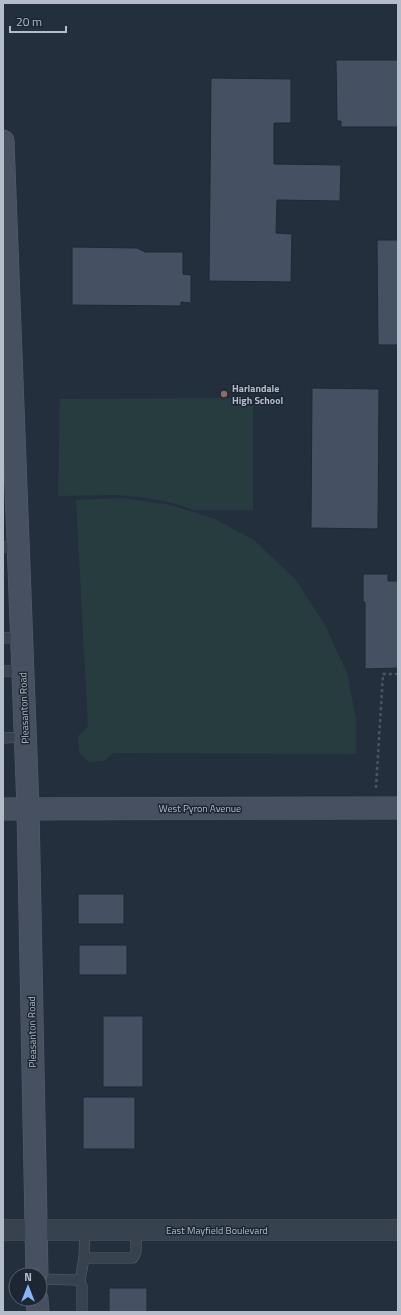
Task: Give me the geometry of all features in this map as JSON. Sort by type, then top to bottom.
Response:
[{"type":"main road","name":"Pleasanton Road","points":[[3,141],[12,638],[13,671],[25,737],[28,808],[37,1267]]},
{"type":"main road","name":"West Pyron Avenue","points":[[3,809],[398,808]]},
{"type":"street","name":"East Mayfield Boulevard","points":[[3,1230],[398,1230]]},
{"type":"lane","points":[[3,738],[25,737]]},
{"type":"lane","points":[[82,1312],[82,1286],[80,1281],[84,1258],[85,1230]]},
{"type":"lane","points":[[84,1258],[133,1258],[136,1252],[136,1230]]},
{"type":"lane","points":[[48,1279],[80,1281]]},
{"type":"path","points":[[374,808],[384,674],[398,674]]},
{"type":"green space","points":[[253,398],[253,510],[194,510],[173,503],[148,498],[117,495],[58,496],[60,399]]},
{"type":"green space","points":[[123,498],[171,505],[215,519],[254,540],[296,580],[325,625],[347,673],[356,719],[356,754],[114,753],[104,761],[89,762],[79,753],[78,736],[88,726],[76,500]]},
{"type":"building","points":[[336,60],[398,60],[398,127],[341,127],[341,121],[337,121]]},
{"type":"building","points":[[211,78],[291,79],[291,123],[274,123],[274,164],[341,165],[340,201],[277,200],[276,233],[292,234],[291,282],[209,281]]},
{"type":"building","points":[[377,240],[398,240],[398,345],[378,345]]},
{"type":"building","points":[[72,247],[137,248],[145,252],[183,252],[183,274],[191,275],[191,303],[181,302],[181,306],[72,305]]},
{"type":"building","points":[[312,388],[379,389],[378,529],[311,528]]},
{"type":"building","points":[[363,574],[388,574],[388,581],[398,581],[398,668],[365,669],[365,602],[363,602]]},
{"type":"building","points":[[78,894],[124,894],[124,924],[78,924]]},
{"type":"building","points":[[79,945],[127,945],[127,975],[79,975]]},
{"type":"building","points":[[103,1016],[143,1016],[143,1087],[103,1087]]},
{"type":"building","points":[[83,1097],[135,1097],[135,1149],[83,1149]]},
{"type":"building","points":[[109,1288],[147,1288],[147,1312],[109,1312]]},
{"type":"place","name":"Harlandale High School","points":[[224,394]]}]
